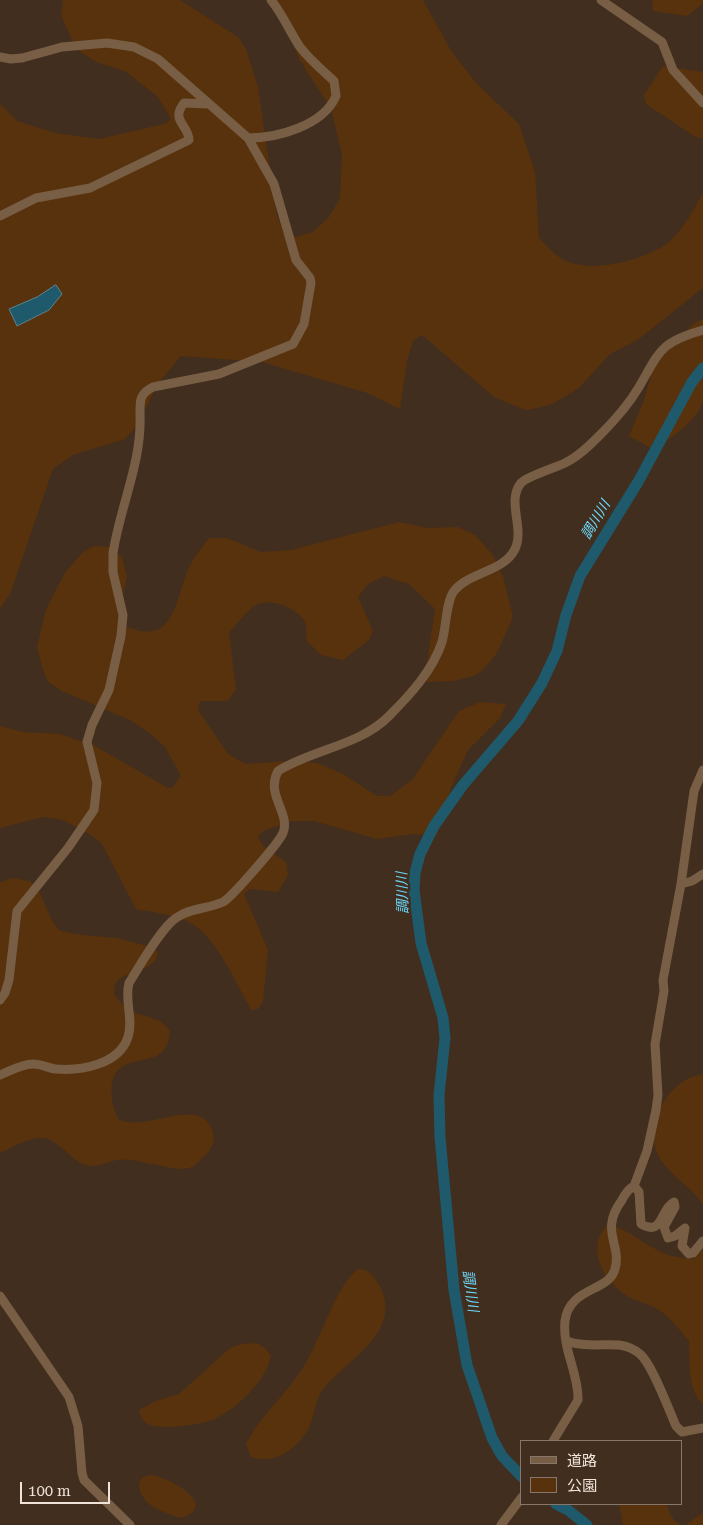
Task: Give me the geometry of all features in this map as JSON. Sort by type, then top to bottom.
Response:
[{"type":"street","points":[[248,138],[261,138],[284,133],[318,118],[336,96],[334,81],[315,64],[300,46],[283,15],[270,0]]},
{"type":"street","points":[[601,0],[662,42],[673,70],[703,103]]},
{"type":"street","points":[[0,57],[11,60],[81,44],[107,43],[134,47],[158,59],[248,138],[274,184],[296,260],[310,278],[311,283],[304,324],[293,344],[219,374],[153,387],[145,391],[141,396],[141,431],[113,553],[113,572],[123,615],[121,636],[109,690],[92,725],[87,742],[97,783],[94,810],[68,848],[17,911],[9,980],[5,993],[0,1000]]},
{"type":"street","points":[[0,216],[36,198],[90,188],[189,140],[189,136],[179,117],[179,109],[184,103],[210,104]]},
{"type":"street","points":[[0,1075],[34,1064],[54,1069],[83,1069],[95,1065],[119,1051],[129,1034],[130,1018],[127,990],[129,983],[170,923],[182,914],[227,900],[282,833],[283,818],[273,787],[278,771],[344,742],[388,718],[436,660],[443,640],[452,593],[458,587],[503,562],[515,550],[518,540],[516,491],[521,482],[528,477],[567,462],[582,452],[602,434],[638,389],[655,355],[668,343],[683,335],[703,330]]},
{"type":"street","points":[[554,1440],[578,1400],[566,1341],[568,1310],[585,1292],[608,1280],[613,1275],[616,1263],[610,1230],[611,1221],[618,1204],[630,1188],[634,1186],[647,1151],[658,1095],[655,1044],[664,991],[663,980],[681,884],[694,791],[703,770]]},
{"type":"street","points":[[681,884],[692,881],[703,874]]},
{"type":"street","points":[[634,1186],[639,1192],[641,1224],[648,1228],[654,1228],[661,1221],[668,1206],[674,1202],[672,1214],[664,1227],[668,1238],[675,1236],[685,1228],[682,1246],[689,1254],[693,1253],[703,1241]]},
{"type":"street","points":[[0,1296],[69,1396],[78,1426],[84,1480],[130,1525]]},
{"type":"street","points":[[566,1341],[576,1345],[609,1345],[632,1348],[642,1355],[653,1373],[676,1426],[682,1432],[703,1428]]},
{"type":"street","points":[[500,1525],[520,1500]]},
{"type":"green space","points":[[63,0],[180,0],[238,37],[246,49],[258,87],[276,212],[284,234],[295,237],[313,232],[329,217],[340,198],[342,154],[331,109],[300,60],[279,14],[276,0],[423,0],[452,52],[477,84],[519,124],[535,172],[539,238],[554,253],[570,263],[599,266],[630,260],[658,249],[669,242],[688,218],[703,191],[703,288],[639,339],[610,354],[579,388],[552,404],[525,410],[494,397],[422,335],[413,341],[407,361],[400,409],[367,393],[262,362],[181,356],[159,382],[136,427],[125,439],[73,455],[53,469],[10,594],[0,608],[0,104],[17,121],[55,133],[99,139],[164,124],[171,119],[158,97],[125,71],[96,62],[76,49],[61,15]]},
{"type":"green space","points":[[652,0],[703,0],[703,3],[687,16],[653,11]]},
{"type":"green space","points":[[663,66],[703,72],[703,139],[694,136],[646,104],[644,95]]},
{"type":"green space","points":[[703,319],[703,400],[701,407],[682,429],[666,441],[651,448],[629,436],[643,403],[654,366],[694,323]]},
{"type":"green space","points":[[399,522],[428,528],[458,527],[475,535],[492,554],[503,576],[513,617],[497,653],[483,670],[474,676],[453,681],[427,682],[425,677],[435,609],[409,584],[384,576],[368,584],[358,597],[373,631],[369,640],[343,660],[321,655],[307,641],[305,622],[289,608],[273,603],[259,604],[253,607],[229,633],[236,689],[228,701],[200,701],[198,710],[228,754],[246,764],[290,761],[317,763],[343,774],[377,796],[390,796],[412,780],[459,711],[480,702],[506,704],[500,718],[468,750],[451,788],[437,836],[413,834],[377,839],[314,821],[292,821],[263,831],[258,837],[263,846],[286,862],[288,875],[278,892],[250,889],[244,894],[268,950],[263,1001],[258,1009],[251,1010],[214,945],[198,928],[184,920],[168,915],[136,909],[102,844],[91,835],[63,820],[43,817],[0,828],[0,726],[23,732],[60,734],[95,746],[168,788],[173,787],[181,776],[165,747],[152,735],[130,720],[62,691],[48,682],[43,670],[37,647],[46,609],[65,573],[82,553],[94,546],[110,547],[122,557],[127,577],[119,609],[123,625],[140,631],[153,631],[163,626],[170,618],[189,567],[209,538],[227,538],[261,552],[291,550]]},
{"type":"green space","points":[[12,878],[30,881],[40,893],[51,919],[59,930],[73,934],[116,938],[147,946],[157,951],[157,957],[149,966],[118,980],[115,985],[114,994],[129,1009],[164,1024],[170,1031],[168,1041],[165,1049],[155,1057],[133,1062],[119,1069],[114,1075],[112,1082],[113,1105],[118,1119],[129,1122],[143,1122],[185,1115],[197,1116],[207,1121],[214,1138],[212,1146],[192,1167],[181,1169],[135,1160],[115,1161],[95,1166],[85,1165],[60,1146],[46,1139],[39,1138],[24,1142],[0,1153],[0,883]]},
{"type":"green space","points":[[703,1074],[703,1204],[661,1160],[656,1150],[654,1127],[662,1105],[676,1087],[691,1077]]},
{"type":"green space","points":[[608,1224],[619,1228],[667,1255],[693,1259],[703,1250],[703,1404],[694,1391],[692,1383],[689,1341],[663,1313],[620,1291],[605,1274],[600,1264],[598,1243],[601,1233]]},
{"type":"green space","points":[[358,1269],[368,1272],[374,1277],[380,1287],[385,1303],[384,1318],[378,1332],[368,1345],[322,1391],[307,1431],[295,1446],[287,1452],[270,1459],[251,1457],[246,1444],[252,1433],[304,1366],[335,1300],[350,1277]]},
{"type":"green space","points":[[257,1343],[265,1348],[271,1356],[268,1365],[257,1384],[232,1408],[214,1419],[190,1425],[160,1427],[143,1421],[139,1410],[156,1401],[179,1394],[230,1348],[241,1344]]},
{"type":"green space","points":[[149,1475],[167,1480],[187,1492],[194,1499],[196,1506],[192,1513],[181,1518],[153,1507],[148,1503],[140,1491],[139,1483],[143,1477]]},
{"type":"green space","points":[[619,1505],[667,1505],[671,1516],[681,1525],[623,1525]]},
{"type":"green space","points":[[703,1513],[703,1525],[686,1525],[701,1514]]},
{"type":"water","points":[[56,285],[62,294],[49,310],[17,326],[9,309],[37,297]]},
{"type":"waterway","name":"調川川","points":[[520,1475],[502,1456],[492,1438],[467,1365],[454,1290],[440,1137],[439,1095],[445,1038],[443,1018],[421,943],[414,890],[415,873],[420,854],[434,826],[463,785],[518,721],[542,683],[557,651],[566,615],[580,576],[638,482],[692,382],[703,368]]},
{"type":"waterway","name":"調川川","points":[[558,1505],[568,1510],[587,1525]]}]
